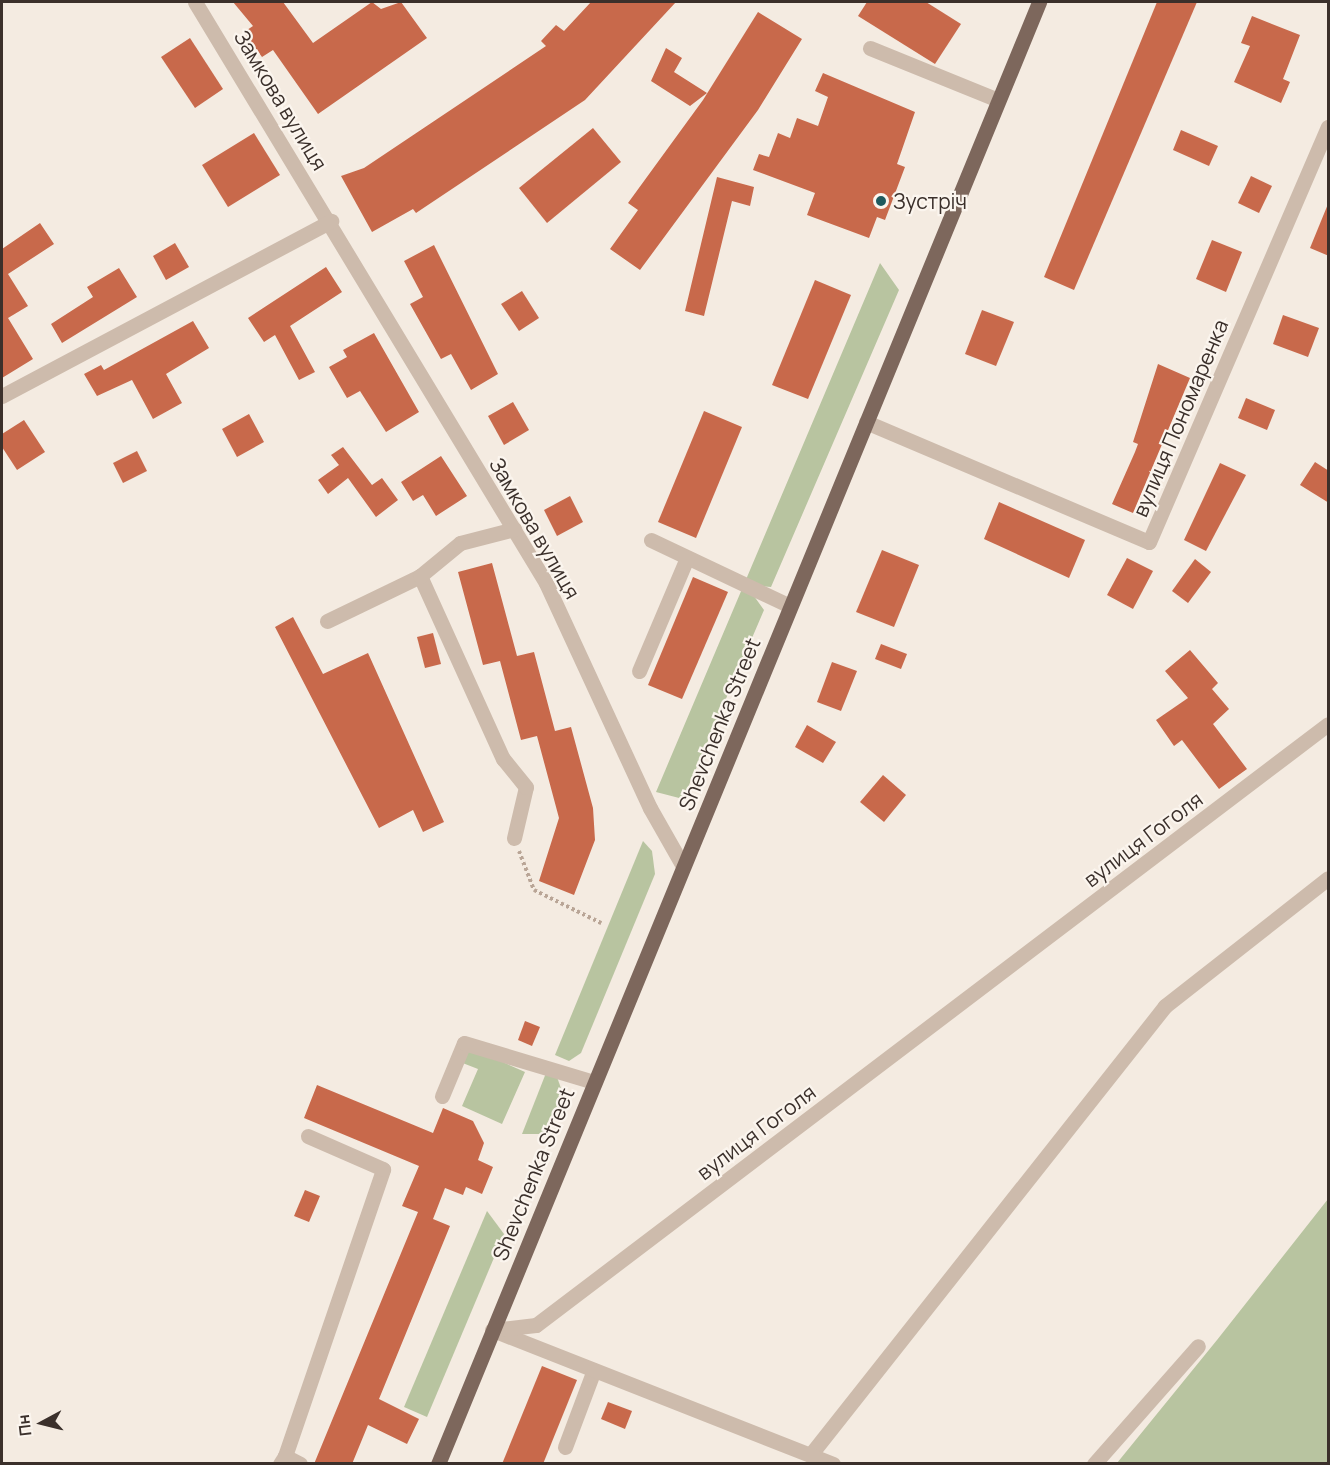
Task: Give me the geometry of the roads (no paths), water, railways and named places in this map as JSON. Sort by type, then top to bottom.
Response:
[{"type":"main road","name":"Shevchenka Street","points":[[438,1464],[1039,2]]},
{"type":"street","name":"Замкова вулиця","points":[[195,2],[331,221],[546,583],[650,808],[683,866]]},
{"type":"street","points":[[870,48],[998,100]]},
{"type":"street","name":"вулиця Пономаренка","points":[[866,422],[1149,542],[1329,127]]},
{"type":"street","points":[[2,396],[331,221]]},
{"type":"street","points":[[327,621],[420,576],[460,543],[514,529]]},
{"type":"street","points":[[651,540],[790,606]]},
{"type":"street","points":[[639,671],[687,558]]},
{"type":"street","points":[[420,576],[503,759],[526,787],[514,838]]},
{"type":"street","name":"вулиця Гоголя","points":[[492,1330],[536,1325],[1329,724]]},
{"type":"street","points":[[811,1454],[1165,1006],[1329,878]]},
{"type":"street","points":[[442,1095],[464,1043],[594,1082]]},
{"type":"street","points":[[300,1464],[283,1460],[383,1169],[308,1136]]},
{"type":"street","points":[[492,1330],[833,1464]]},
{"type":"street","points":[[1094,1464],[1197,1346]]},
{"type":"street","points":[[565,1447],[594,1370]]},
{"type":"place","name":"Зустріч","points":[[881,201]]}]
